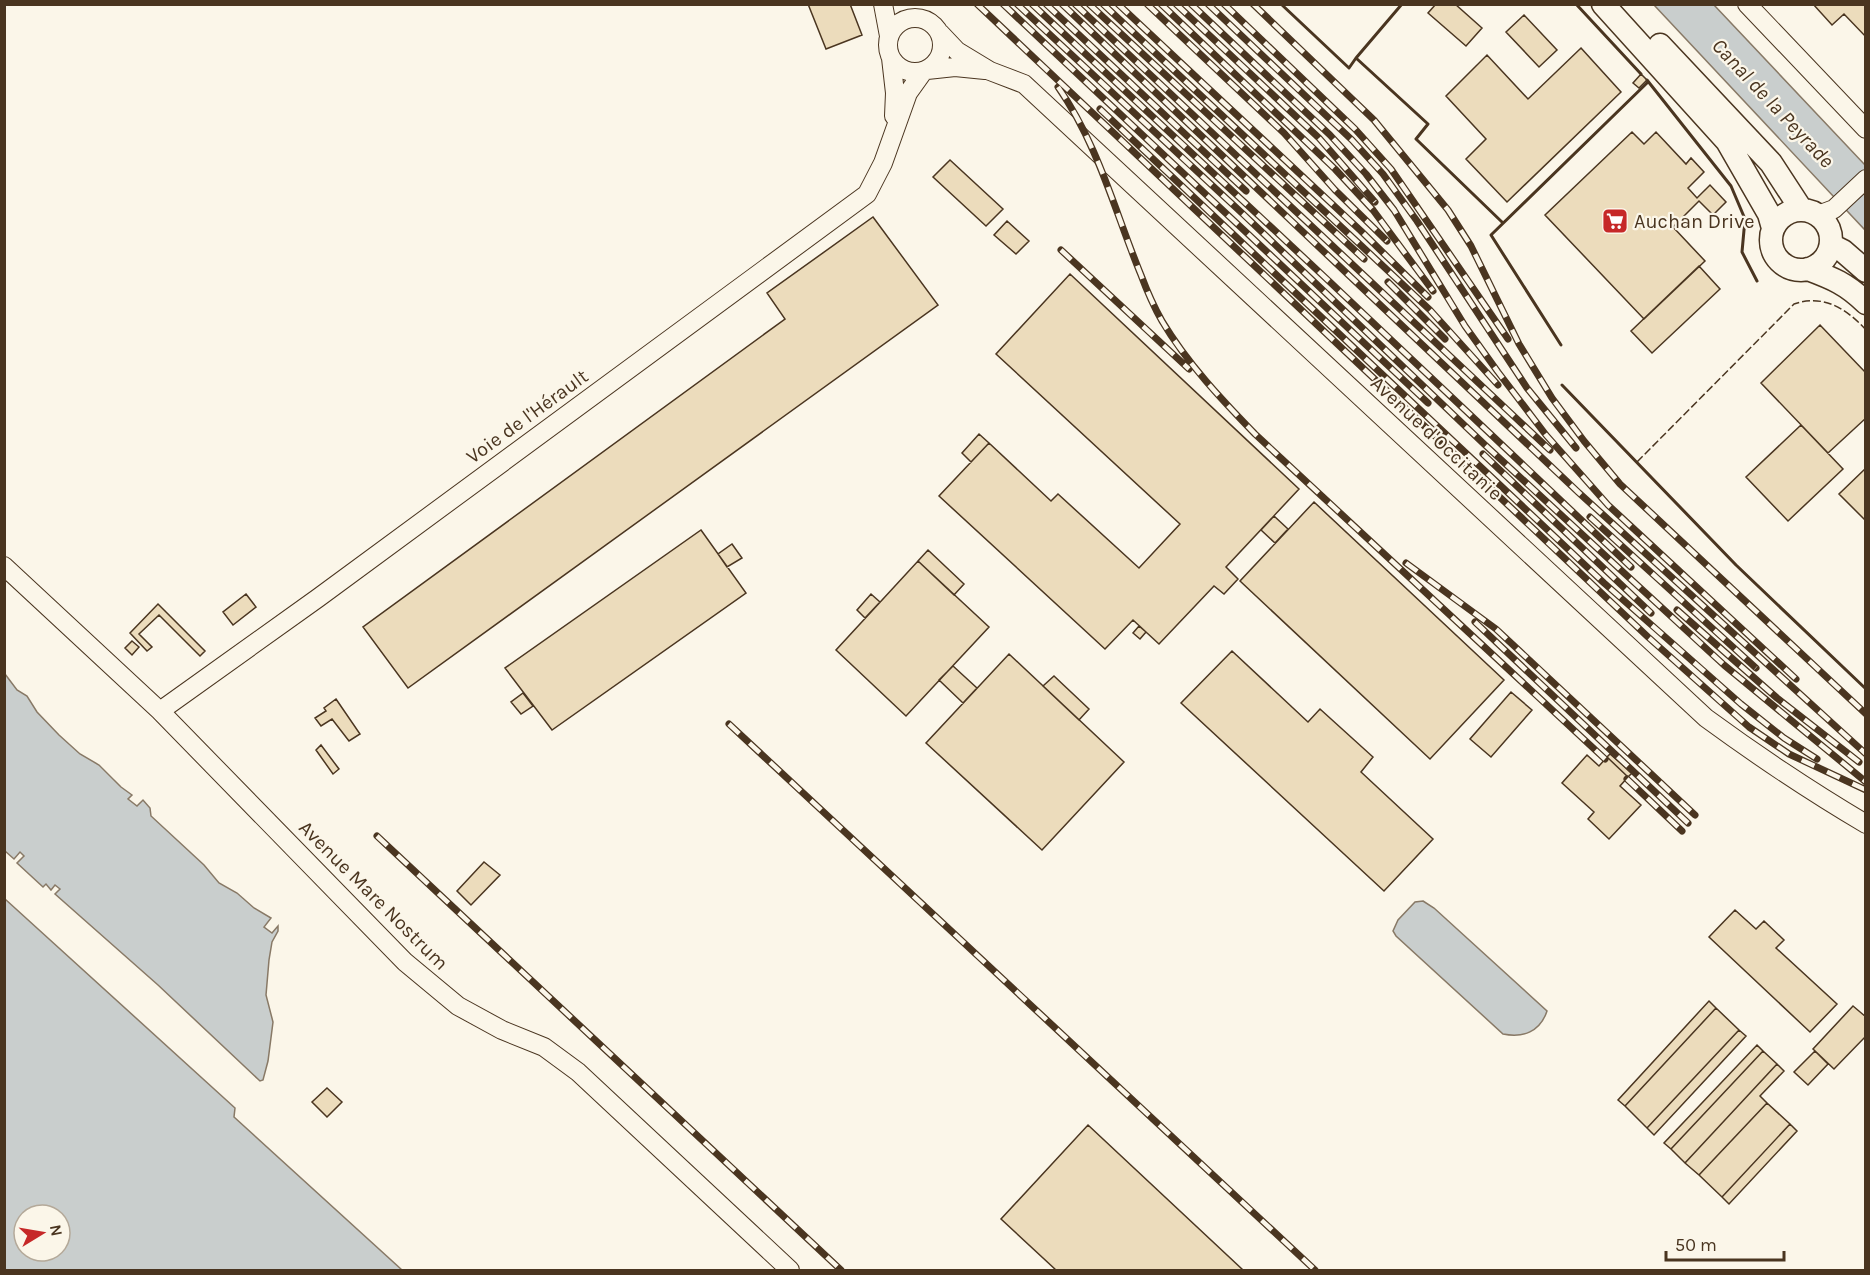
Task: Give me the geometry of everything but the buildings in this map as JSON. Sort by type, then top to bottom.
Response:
[{"type":"main road","points":[[1602,4],[1727,141],[1769,214],[1773,228]]},
{"type":"main road","points":[[1623,4],[1820,214],[1830,230],[1831,245],[1823,261],[1808,269],[1799,270],[1789,268],[1780,262],[1772,246],[1771,237],[1773,228],[1784,214],[1820,214]]},
{"type":"main road","points":[[1831,245],[1866,271]]},
{"type":"main road","points":[[1808,269],[1851,288],[1866,303]]},
{"type":"street","points":[[883,4],[895,93],[893,134]]},
{"type":"street","name":"Avenue d'Occitanie","points":[[904,4],[933,24],[957,51],[990,71],[1024,84],[1706,718],[1755,755],[1866,824]]},
{"type":"street","points":[[1747,4],[1866,129]]},
{"type":"street","points":[[889,36],[896,25],[902,21],[908,18],[922,18]]},
{"type":"street","points":[[925,71],[938,61],[943,47],[940,33]]},
{"type":"street","name":"Avenue d'Occitanie","points":[[891,58],[899,68],[911,72],[956,67],[990,71]]},
{"type":"street","name":"Voie de l'Hérault","points":[[160,711],[318,598],[867,194],[883,163],[908,93],[925,71]]},
{"type":"street","points":[[1820,214],[1866,178]]},
{"type":"street","name":"Avenue Mare Nostrum","points":[[4,566],[160,711],[405,962],[458,1006],[502,1030],[544,1047],[578,1072],[790,1270]]},
{"type":"water","name":"Canal de la Peyrade","points":[[1654,5],[1714,5],[1865,165],[1865,230]]},
{"type":"water","points":[[5,674],[17,690],[27,696],[37,712],[59,735],[80,754],[99,765],[132,795],[128,799],[137,806],[143,800],[150,808],[151,816],[204,865],[219,883],[271,918],[264,927],[272,933],[278,926],[269,960],[266,995],[273,1022],[263,1080],[260,1081],[158,985],[55,894],[60,889],[55,885],[51,890],[46,884],[43,887],[17,863],[24,856],[20,852],[14,859],[5,851]]},
{"type":"water","points":[[5,899],[235,1108],[234,1117],[402,1270],[5,1270]]},
{"type":"water","points":[[1423,901],[1434,908],[1547,1011],[1535,1029],[1524,1034],[1503,1034],[1396,936],[1393,931],[1398,920],[1415,902]]},
{"type":"railway","points":[[977,4],[1648,637],[1749,727],[1789,754],[1866,790]]},
{"type":"railway","points":[[1003,4],[1428,403]]},
{"type":"railway","points":[[1017,4],[1243,214],[1484,444],[1724,665],[1866,782]]},
{"type":"railway","points":[[1032,4],[1631,567]]},
{"type":"railway","points":[[1046,4],[1246,191]]},
{"type":"railway","points":[[1062,4],[1578,492],[1866,754]]},
{"type":"railway","points":[[1075,4],[1550,450]]},
{"type":"railway","points":[[1089,4],[1364,259]]},
{"type":"railway","points":[[1103,4],[1430,310],[1498,385]]},
{"type":"railway","points":[[1118,4],[1361,231],[1428,297]]},
{"type":"railway","points":[[1147,4],[1284,133],[1335,190],[1387,241]]},
{"type":"railway","points":[[1161,4],[1335,169],[1373,210],[1433,291]]},
{"type":"railway","points":[[1176,4],[1319,138],[1375,202]]},
{"type":"railway","points":[[1191,4],[1330,135],[1366,174],[1394,210],[1465,326],[1498,372],[1546,435],[1608,505],[1796,679]]},
{"type":"railway","points":[[1208,4],[1352,140],[1383,174],[1417,221],[1527,388],[1576,448]]},
{"type":"railway","points":[[1224,4],[1355,129],[1391,169],[1508,339]]},
{"type":"railway","points":[[1253,4],[1374,120],[1448,210],[1471,246],[1519,344],[1552,398],[1620,484],[1866,714]]},
{"type":"railway","points":[[1058,87],[1095,155],[1153,305],[1172,337],[1194,366],[1255,434],[1605,759]]},
{"type":"railway","points":[[1100,109],[1604,583],[1741,704],[1784,738],[1817,759]]},
{"type":"railway","points":[[1061,250],[1189,369]]},
{"type":"railway","points":[[1388,282],[1445,339]]},
{"type":"railway","points":[[1483,454],[1651,613]]},
{"type":"railway","points":[[1590,517],[1756,668]]},
{"type":"railway","points":[[1406,563],[1496,629],[1695,815]]},
{"type":"railway","points":[[1677,610],[1777,698],[1859,762]]},
{"type":"railway","points":[[1475,622],[1688,823]]},
{"type":"railway","points":[[729,724],[1315,1270]]},
{"type":"railway","points":[[1627,779],[1682,831]]},
{"type":"railway","points":[[377,836],[841,1270]]},
{"type":"fence","points":[[1637,462],[1794,304],[1815,301],[1833,305],[1850,315],[1866,330]]},
{"type":"wall","points":[[1281,4],[1349,68],[1356,58]]},
{"type":"wall","points":[[1402,4],[1356,58],[1428,124],[1416,139],[1503,223]]},
{"type":"wall","points":[[1576,4],[1641,74]]},
{"type":"wall","points":[[1647,80],[1731,186],[1745,219],[1742,252],[1757,281]]},
{"type":"wall","points":[[1561,345],[1491,235],[1648,82]]},
{"type":"wall","points":[[1562,385],[1736,565],[1866,689]]},
{"type":"place","name":"Auchan Drive","points":[[1615,221]]}]
